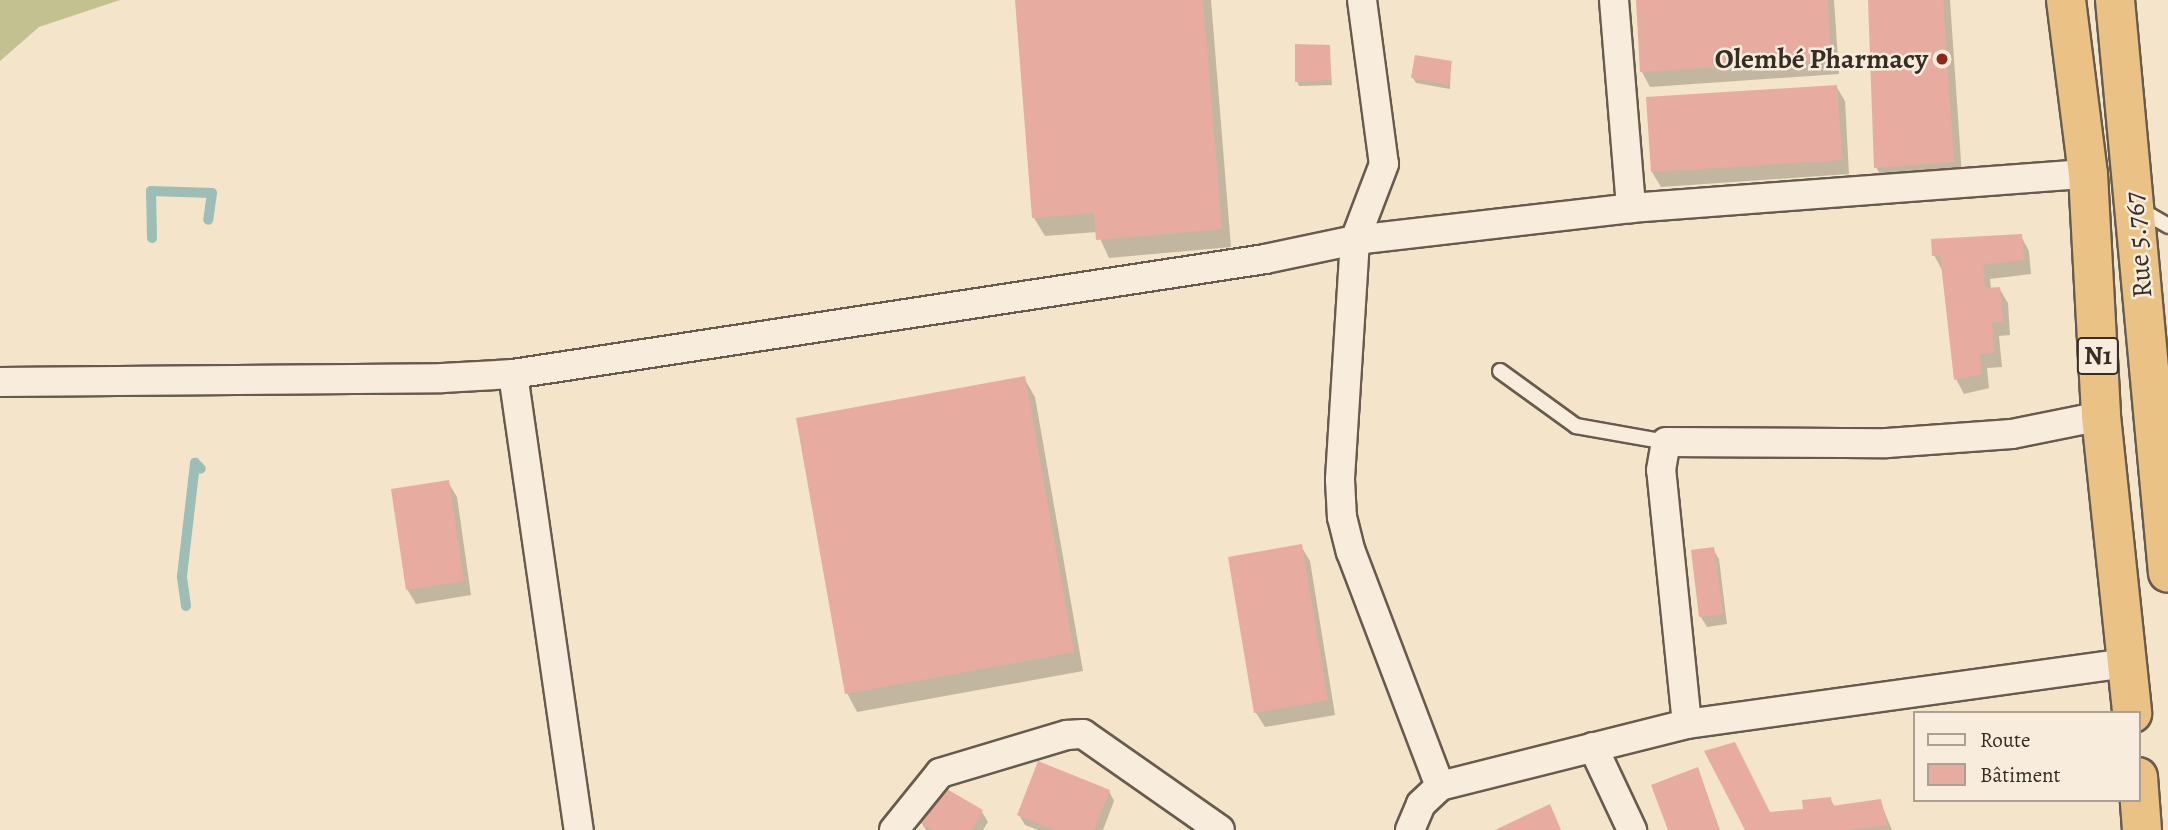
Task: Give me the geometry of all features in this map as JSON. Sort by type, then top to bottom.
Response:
[{"type":"highway","name":"N1","points":[[2066,0],[2088,174],[2101,416],[2132,711]]},
{"type":"highway","name":"Rue 5.767","points":[[2115,0],[2166,519],[2168,573]]},
{"type":"highway","points":[[2140,802],[2142,830]]},
{"type":"street","points":[[1362,0],[1384,164],[1355,240],[1342,517],[1351,552],[1440,786]]},
{"type":"street","points":[[1614,0],[1630,208]]},
{"type":"street","points":[[0,382],[513,374],[1265,259],[1355,240],[1630,208],[2088,174]]},
{"type":"street","points":[[513,374],[579,830]]},
{"type":"street","points":[[1687,724],[1661,470],[1665,442],[1886,443],[2012,434],[2101,416]]},
{"type":"street","points":[[1410,830],[1421,804],[1440,786],[1687,724],[2128,663]]},
{"type":"street","points":[[894,830],[940,773],[1067,734],[1083,734],[1220,830]]},
{"type":"street","points":[[1593,747],[1632,830]]},
{"type":"lane","points":[[2134,206],[2168,226]]},
{"type":"lane","points":[[1500,371],[1576,426],[1665,442]]},
{"type":"shaded area","points":[[0,0],[120,0],[39,27],[0,61]]},
{"type":"building","points":[[1015,0],[1203,0],[1222,229],[1096,240],[1094,213],[1032,218]]},
{"type":"building","points":[[1636,0],[1828,0],[1831,60],[1640,72]]},
{"type":"building","points":[[1868,0],[1943,0],[1954,162],[1874,168]]},
{"type":"building","points":[[1295,44],[1330,45],[1331,80],[1295,82]]},
{"type":"building","points":[[1415,55],[1452,61],[1448,85],[1411,78]]},
{"type":"building","points":[[1837,85],[1842,160],[1651,172],[1646,97]]},
{"type":"building","points":[[2022,234],[2024,260],[1983,264],[1985,288],[2000,287],[2003,321],[1992,322],[1994,352],[1980,354],[1982,374],[1954,380],[1940,255],[1932,256],[1931,239]]},
{"type":"building","points":[[1025,376],[1074,652],[845,694],[796,418]]},
{"type":"building","points":[[449,480],[464,581],[406,590],[391,489]]},
{"type":"building","points":[[1302,544],[1328,700],[1254,713],[1228,557]]},
{"type":"building","points":[[1714,547],[1723,614],[1699,617],[1691,550]]},
{"type":"building","points":[[1735,742],[1770,812],[1803,809],[1802,800],[1831,797],[1832,806],[1881,799],[1887,825],[1845,830],[1745,830],[1704,751]]},
{"type":"building","points":[[1038,761],[1110,790],[1094,830],[1055,830],[1017,815]]},
{"type":"building","points":[[1698,767],[1719,830],[1668,830],[1651,785]]},
{"type":"building","points":[[940,785],[983,810],[972,830],[933,830],[919,822]]},
{"type":"building","points":[[1550,804],[1561,830],[1495,830]]},
{"type":"waterway","points":[[152,238],[151,191],[212,193],[208,220]]},
{"type":"waterway","points":[[186,606],[182,576],[195,463],[201,469]]},
{"type":"place","name":"Olembé Pharmacy","points":[[1942,59]]}]
